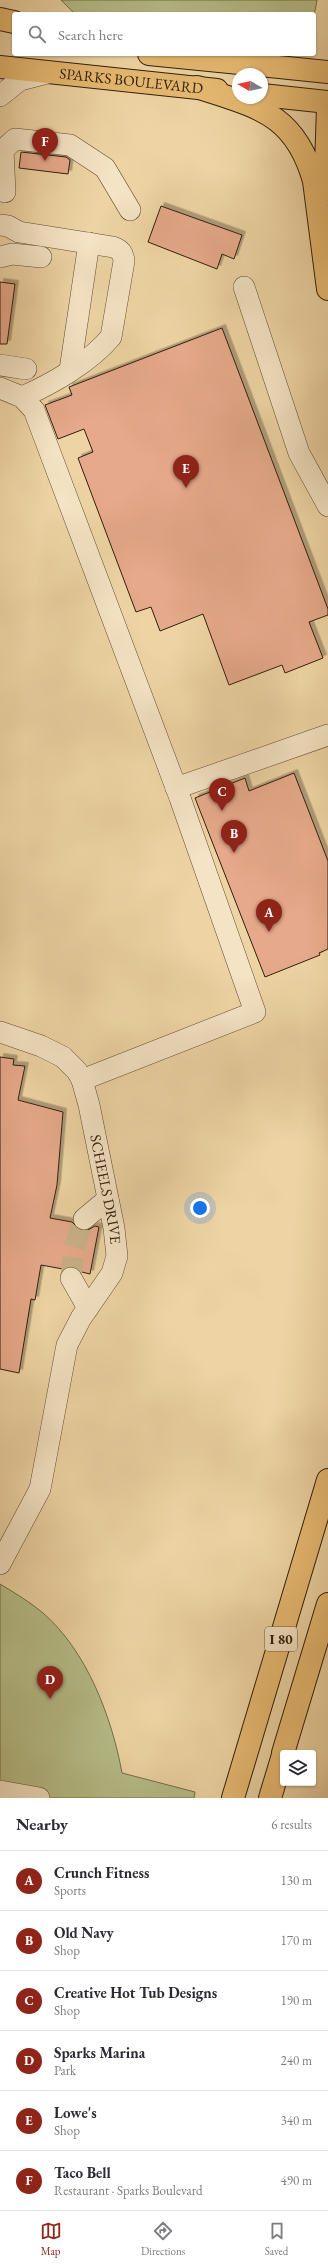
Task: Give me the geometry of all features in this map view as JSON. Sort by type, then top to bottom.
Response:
[{"type":"main road","points":[[0,19],[12,22]]},
{"type":"main road","name":"SPARKS BOULEVARD","points":[[169,56],[328,72]]},
{"type":"main road","name":"SPARKS BOULEVARD","points":[[0,67],[232,91]]},
{"type":"main road","points":[[197,87],[255,107],[282,123],[294,137],[307,161],[314,181],[328,285]]},
{"type":"main road","points":[[268,96],[328,102]]},
{"type":"main road","points":[[328,107],[325,172],[328,285]]},
{"type":"main road","name":"I 80","points":[[233,1798],[328,1480]]},
{"type":"main road","name":"I 80","points":[[284,1750],[328,1604]]},
{"type":"main road","name":"I 80","points":[[270,1798],[280,1764]]},
{"type":"street","points":[[0,96],[20,80],[52,72]]},
{"type":"street","points":[[5,192],[3,150],[15,139],[70,145],[105,168],[130,210]]},
{"type":"street","points":[[6,231],[89,243],[120,250],[123,254],[124,261],[111,337],[103,346],[49,385],[22,397]]},
{"type":"street","points":[[70,370],[89,243]]},
{"type":"street","points":[[0,257],[12,254],[41,257]]},
{"type":"street","points":[[244,287],[299,453],[328,506]]},
{"type":"street","points":[[0,365],[26,369]]},
{"type":"street","points":[[0,388],[22,397],[34,410],[176,788],[255,1012],[82,1080]]},
{"type":"street","points":[[176,788],[328,735]]},
{"type":"street","name":"SCHEELS DRIVE","points":[[0,1032],[41,1046],[63,1057],[77,1071],[82,1080],[108,1199],[117,1256],[112,1273],[88,1308],[67,1345],[40,1489],[0,1564]]},
{"type":"street","points":[[84,1219],[108,1199]]},
{"type":"street","points":[[71,1278],[88,1308]]},
{"type":"street","points":[[0,1791],[39,1798]]},
{"type":"green space","points":[[61,0],[317,0],[315,12],[73,12]]},
{"type":"green space","points":[[0,1584],[28,1601],[43,1613],[59,1629],[85,1666],[112,1730],[122,1773],[195,1792],[194,1798],[0,1798]]},
{"type":"building","points":[[21,152],[66,157],[70,160],[68,174],[19,168]]},
{"type":"building","points":[[161,206],[242,235],[234,259],[222,254],[217,269],[148,242]]},
{"type":"building","points":[[0,282],[15,284],[7,344],[0,344]]},
{"type":"building","points":[[222,328],[328,609],[328,615],[309,622],[323,658],[285,673],[282,665],[229,685],[203,614],[160,631],[151,607],[136,612],[78,458],[93,452],[84,429],[58,439],[45,405],[72,395],[69,387]]},
{"type":"building","points":[[294,773],[328,861],[328,949],[319,953],[320,955],[265,977],[195,798],[245,778],[249,791]]},
{"type":"building","points":[[0,1057],[14,1059],[13,1065],[25,1066],[18,1100],[63,1112],[57,1185],[50,1218],[72,1222],[80,1230],[86,1231],[95,1226],[99,1227],[90,1274],[82,1272],[71,1266],[63,1269],[41,1265],[35,1300],[31,1299],[19,1373],[0,1369]]},
{"type":"tunnel","points":[[71,1278],[74,1248],[84,1219]]},
{"type":"place","name":"Taco Bell","points":[[45,161]]},
{"type":"place","name":"Lowe's","points":[[186,488]]},
{"type":"place","name":"Creative Hot Tub Designs","points":[[222,811]]},
{"type":"place","name":"Old Navy","points":[[234,853]]},
{"type":"place","name":"Crunch Fitness","points":[[269,932]]},
{"type":"place","name":"Sparks Marina","points":[[50,1699]]}]
